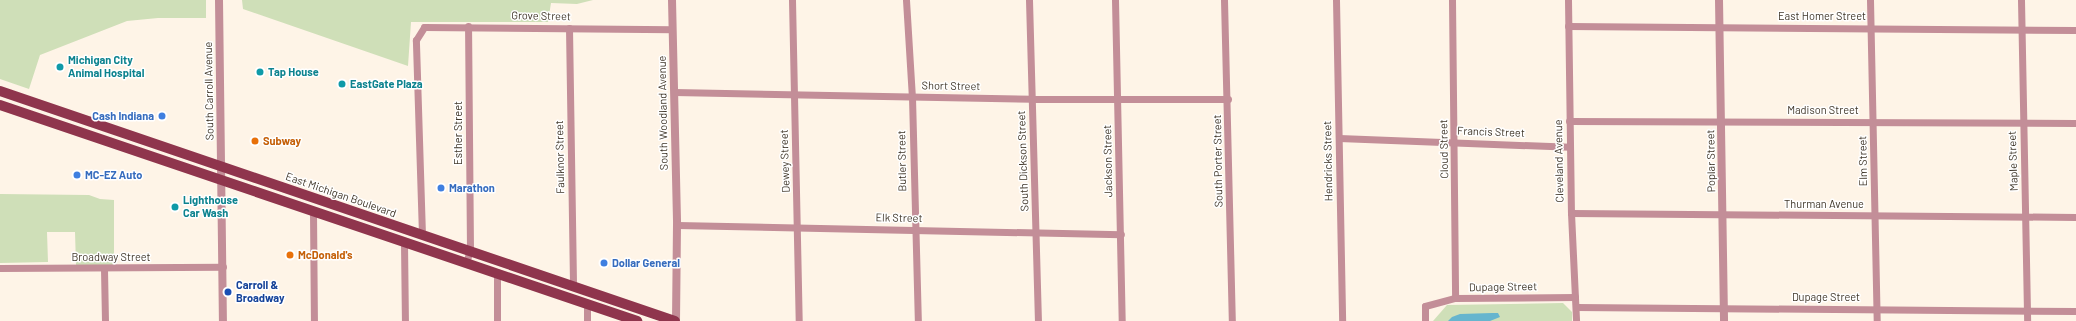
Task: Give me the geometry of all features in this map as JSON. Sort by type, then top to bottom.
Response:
[{"type":"main road","name":"East Michigan Boulevard","points":[[0,91],[676,321]]},
{"type":"main road","points":[[0,105],[637,321]]},
{"type":"street","name":"South Carroll Avenue","points":[[219,0],[223,321]]},
{"type":"street","name":"South Woodland Avenue","points":[[672,0],[677,225],[676,321]]},
{"type":"street","name":"Dewey Street","points":[[792,0],[799,321]]},
{"type":"street","name":"Butler Street","points":[[906,0],[912,97],[918,321]]},
{"type":"street","name":"South Dickson Street","points":[[1029,0],[1038,321]]},
{"type":"street","name":"Jackson Street","points":[[1115,0],[1122,321]]},
{"type":"street","name":"South Porter Street","points":[[1224,0],[1228,99],[1232,321]]},
{"type":"street","name":"Hendricks Street","points":[[1336,0],[1342,321]]},
{"type":"street","name":"Cloud Street","points":[[1452,0],[1455,142],[1455,298]]},
{"type":"street","name":"Cleveland Avenue","points":[[1568,0],[1569,121],[1576,321]]},
{"type":"street","name":"Poplar Street","points":[[1719,0],[1724,321]]},
{"type":"street","name":"Elm Street","points":[[1870,0],[1877,321]]},
{"type":"street","name":"Maple Street","points":[[2021,0],[2027,321]]},
{"type":"street","name":"Grove Street","points":[[422,235],[416,40],[424,27],[468,26],[672,29]]},
{"type":"street","name":"Esther Street","points":[[466,263],[470,250],[468,26]]},
{"type":"street","name":"East Homer Street","points":[[1568,26],[1871,27],[2076,30]]},
{"type":"street","name":"Faulknor Street","points":[[569,28],[573,285]]},
{"type":"street","name":"Short Street","points":[[674,92],[794,96],[1032,99],[1228,99]]},
{"type":"street","name":"Madison Street","points":[[1569,121],[2076,123]]},
{"type":"street","name":"Francis Street","points":[[1339,138],[1570,147]]},
{"type":"street","points":[[313,212],[314,321]]},
{"type":"street","name":"Thurman Avenue","points":[[1572,213],[2076,217]]},
{"type":"street","name":"Elk Street","points":[[677,225],[1121,234]]},
{"type":"street","points":[[404,242],[405,321]]},
{"type":"street","name":"Broadway Street","points":[[0,268],[104,269],[223,267]]},
{"type":"street","points":[[104,269],[105,321]]},
{"type":"street","points":[[497,274],[497,321]]},
{"type":"street","name":"Dupage Street","points":[[1425,321],[1425,306],[1455,298],[1575,297]]},
{"type":"street","points":[[587,304],[587,321]]},
{"type":"street","name":"Dupage Street","points":[[1576,307],[1876,308],[2076,311]]},
{"type":"green space","points":[[0,0],[206,0],[206,18],[158,18],[127,21],[40,55],[29,89],[0,79]]},
{"type":"green space","points":[[242,0],[593,0],[577,4],[551,3],[548,22],[411,22],[408,66],[243,9]]},
{"type":"green space","points":[[0,194],[89,195],[100,199],[114,200],[114,265],[76,265],[75,232],[47,232],[48,262],[0,263]]},
{"type":"green space","points":[[1563,303],[1572,312],[1572,321],[1433,321],[1447,305]]},
{"type":"water","points":[[1498,313],[1500,317],[1490,321],[1448,321],[1452,317],[1460,314]]},
{"type":"place","name":"Michigan City Animal Hospital","points":[[60,67]]},
{"type":"place","name":"Tap House","points":[[260,72]]},
{"type":"place","name":"EastGate Plaza","points":[[342,84]]},
{"type":"place","name":"Cash Indiana","points":[[162,116]]},
{"type":"place","name":"Subway","points":[[255,141]]},
{"type":"place","name":"MC-EZ Auto","points":[[77,175]]},
{"type":"place","name":"Marathon","points":[[441,188]]},
{"type":"place","name":"Lighthouse Car Wash","points":[[175,207]]},
{"type":"place","name":"McDonald's","points":[[290,255]]},
{"type":"place","name":"Dollar General","points":[[604,263]]},
{"type":"place","name":"Carroll & Broadway","points":[[228,292]]}]
